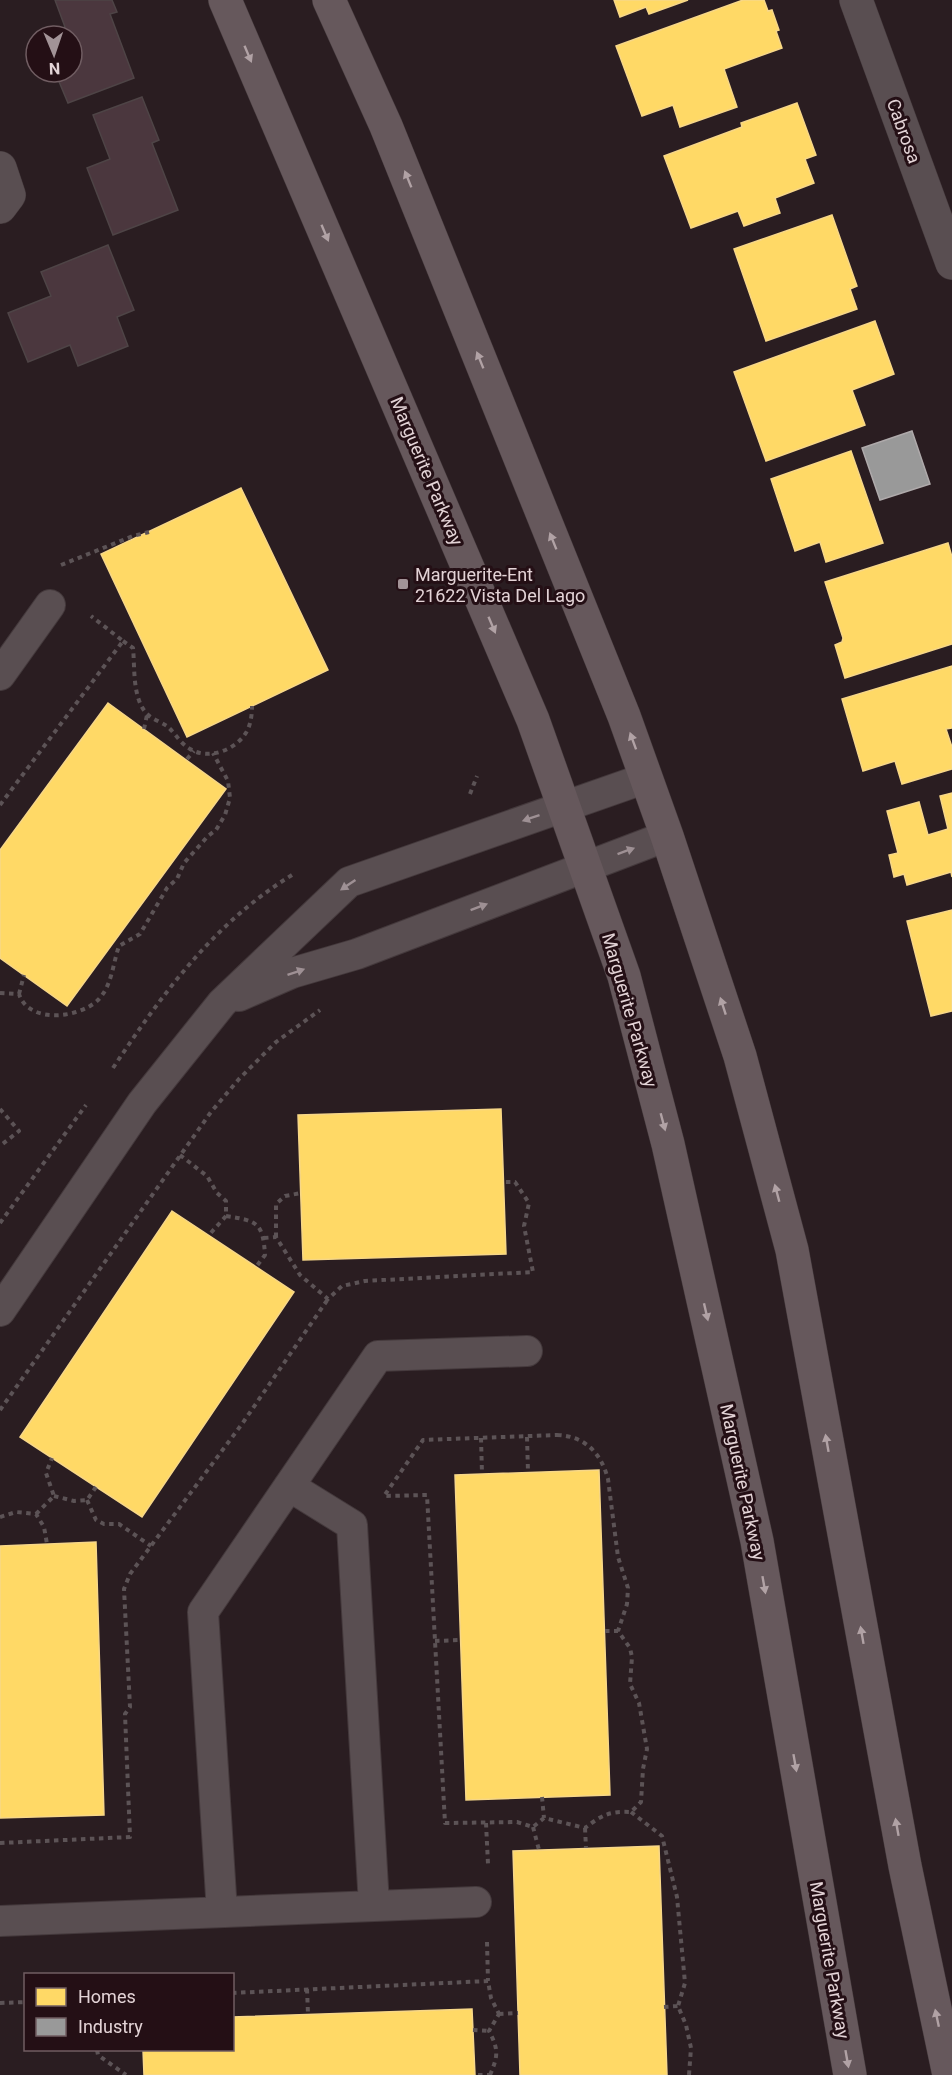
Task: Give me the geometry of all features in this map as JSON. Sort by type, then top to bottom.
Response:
[{"type":"main road","name":"Marguerite Parkway","points":[[225,0],[532,720],[624,976],[669,1144],[752,1518],[850,2075]]},
{"type":"main road","points":[[329,0],[387,126],[624,716],[668,836],[740,1056],[792,1250],[905,1866],[949,2075]]},
{"type":"street","name":"Cabrosa","points":[[856,0],[952,263]]},
{"type":"lane","points":[[0,675],[50,605]]},
{"type":"lane","points":[[0,1311],[142,1103],[222,1003],[349,882],[646,778]]},
{"type":"lane","points":[[222,1003],[292,973],[357,954],[668,836]]},
{"type":"lane","points":[[222,1912],[203,1612],[378,1356],[527,1351]]},
{"type":"lane","points":[[289,1486],[352,1525],[374,1905]]},
{"type":"lane","points":[[0,1921],[476,1902]]},
{"type":"path","points":[[59,566],[133,536],[149,532]]},
{"type":"path","points":[[84,611],[132,648],[134,680],[147,715],[165,725],[194,751],[200,754],[222,751],[242,739],[249,728],[252,706]]},
{"type":"path","points":[[0,805],[123,641]]},
{"type":"path","points":[[144,729],[147,715]]},
{"type":"path","points":[[186,759],[194,751]]},
{"type":"path","points":[[24,975],[19,994],[24,1004],[34,1011],[54,1015],[81,1012],[98,1000],[109,982],[119,946],[127,944],[140,934],[167,888],[177,879],[184,863],[216,830],[225,815],[230,798],[228,781],[213,753]]},
{"type":"path","points":[[0,993],[19,994]]},
{"type":"path","points":[[0,1410],[211,1112],[239,1079],[276,1042],[322,1010]]},
{"type":"path","points":[[0,1109],[18,1131],[0,1146]]},
{"type":"path","points":[[180,1155],[207,1176],[217,1193],[226,1202],[226,1216],[209,1235]]},
{"type":"path","points":[[301,1193],[285,1196],[276,1204],[276,1237],[300,1275],[328,1299],[342,1287],[365,1281],[533,1272],[524,1226],[529,1203],[514,1182],[503,1182]]},
{"type":"path","points":[[226,1216],[248,1220],[256,1224],[264,1238],[265,1255],[256,1267]]},
{"type":"path","points":[[264,1238],[276,1237]]},
{"type":"path","points":[[533,1827],[517,1822],[445,1823],[427,1495],[384,1496],[423,1440],[571,1436],[596,1452],[606,1470],[618,1557],[628,1588],[627,1604],[618,1631]]},
{"type":"path","points":[[527,1437],[528,1472]]},
{"type":"path","points":[[481,1438],[482,1474]]},
{"type":"path","points":[[52,1458],[46,1473],[54,1496]]},
{"type":"path","points":[[54,1496],[74,1502],[87,1500],[96,1487]]},
{"type":"path","points":[[36,1514],[54,1496]]},
{"type":"path","points":[[87,1500],[96,1520],[104,1524],[118,1524],[151,1546]]},
{"type":"path","points":[[0,1517],[16,1512],[36,1514]]},
{"type":"path","points":[[36,1514],[44,1527],[47,1544]]},
{"type":"path","points":[[605,1631],[618,1631]]},
{"type":"path","points":[[618,1631],[630,1648],[632,1657],[630,1684],[639,1703],[647,1749],[641,1802],[631,1812]]},
{"type":"path","points":[[435,1641],[460,1640]]},
{"type":"path","points":[[542,1797],[544,1818]]},
{"type":"path","points":[[585,1828],[601,1815],[617,1811],[631,1812],[662,1836],[677,1897],[685,1983],[678,2006],[686,2025],[691,2048],[689,2075]]},
{"type":"path","points":[[533,1827],[544,1818]]},
{"type":"path","points":[[544,1818],[585,1828]]},
{"type":"path","points":[[533,1827],[539,1850]]},
{"type":"path","points":[[585,1828],[586,1848]]},
{"type":"path","points":[[487,1940],[488,1981],[491,1998],[499,2013]]},
{"type":"path","points":[[234,1993],[488,1981]]},
{"type":"path","points":[[308,1989],[308,2014]]},
{"type":"path","points":[[0,2003],[24,2002]]},
{"type":"path","points":[[664,2007],[678,2006]]},
{"type":"path","points":[[499,2013],[518,2013]]},
{"type":"path","points":[[489,2031],[499,2013]]},
{"type":"path","points":[[473,2030],[489,2031]]},
{"type":"path","points":[[478,2075],[490,2075],[495,2064],[498,2050],[489,2031]]},
{"type":"path","points":[[97,2051],[98,2055],[126,2075]]},
{"type":"building: Homes","points":[[614,0],[688,0],[649,14],[646,7],[620,17]]},
{"type":"building: Homes","points":[[743,0],[764,0],[768,11],[772,10],[782,48],[724,69],[737,107],[680,127],[673,105],[642,116],[616,46]]},
{"type":"building: Homes","points":[[797,103],[816,155],[805,159],[814,183],[775,198],[780,213],[744,226],[738,211],[691,228],[664,156],[742,127],[741,123]]},
{"type":"building: Homes","points":[[832,215],[857,286],[850,289],[857,309],[766,341],[734,249]]},
{"type":"building: Homes","points":[[875,321],[894,374],[852,390],[865,425],[766,461],[734,372]]},
{"type":"building: Homes","points":[[851,451],[883,543],[826,562],[820,542],[795,551],[771,479]]},
{"type":"building: Homes","points":[[241,488],[328,670],[187,737],[101,554]]},
{"type":"building: Homes","points":[[948,543],[952,557],[952,644],[845,678],[835,645],[842,642],[843,638],[825,582]]},
{"type":"building: Homes","points":[[952,666],[952,728],[946,729],[952,747],[952,769],[902,784],[895,761],[863,771],[842,699]]},
{"type":"building: Homes","points":[[108,703],[226,789],[67,1006],[0,958],[0,850]]},
{"type":"building: Homes","points":[[952,793],[952,877],[951,872],[907,885],[904,874],[894,877],[889,855],[898,853],[887,811],[919,802],[928,835],[948,829],[940,796]]},
{"type":"building: Homes","points":[[952,910],[952,1011],[931,1016],[907,921]]},
{"type":"building: Homes","points":[[501,1109],[506,1254],[303,1260],[298,1115]]},
{"type":"building: Homes","points":[[172,1211],[294,1292],[142,1517],[20,1437]]},
{"type":"building: Homes","points":[[599,1470],[610,1795],[466,1800],[455,1475]]},
{"type":"building: Homes","points":[[96,1542],[104,1815],[0,1818],[0,1546]]},
{"type":"building: Homes","points":[[659,1846],[667,2075],[520,2075],[513,1851]]},
{"type":"building: Homes","points":[[472,2009],[475,2075],[144,2075],[143,2051],[234,2051],[234,2017]]},
{"type":"building: Industry","points":[[912,431],[930,484],[880,500],[862,448]]},
{"type":"building: Other","points":[[55,0],[112,0],[117,12],[110,14],[134,78],[68,103],[60,84],[84,84],[84,24],[64,24]]},
{"type":"building: Other","points":[[142,97],[159,140],[152,143],[178,210],[113,235],[87,168],[110,159],[93,115]]},
{"type":"building: Other","points":[[108,245],[134,310],[117,317],[128,346],[78,366],[70,345],[28,362],[8,313],[51,296],[41,272]]},
{"type":"place","name":"Marguerite-Ent 21622 Vista Del Lago","points":[[403,584]]}]
